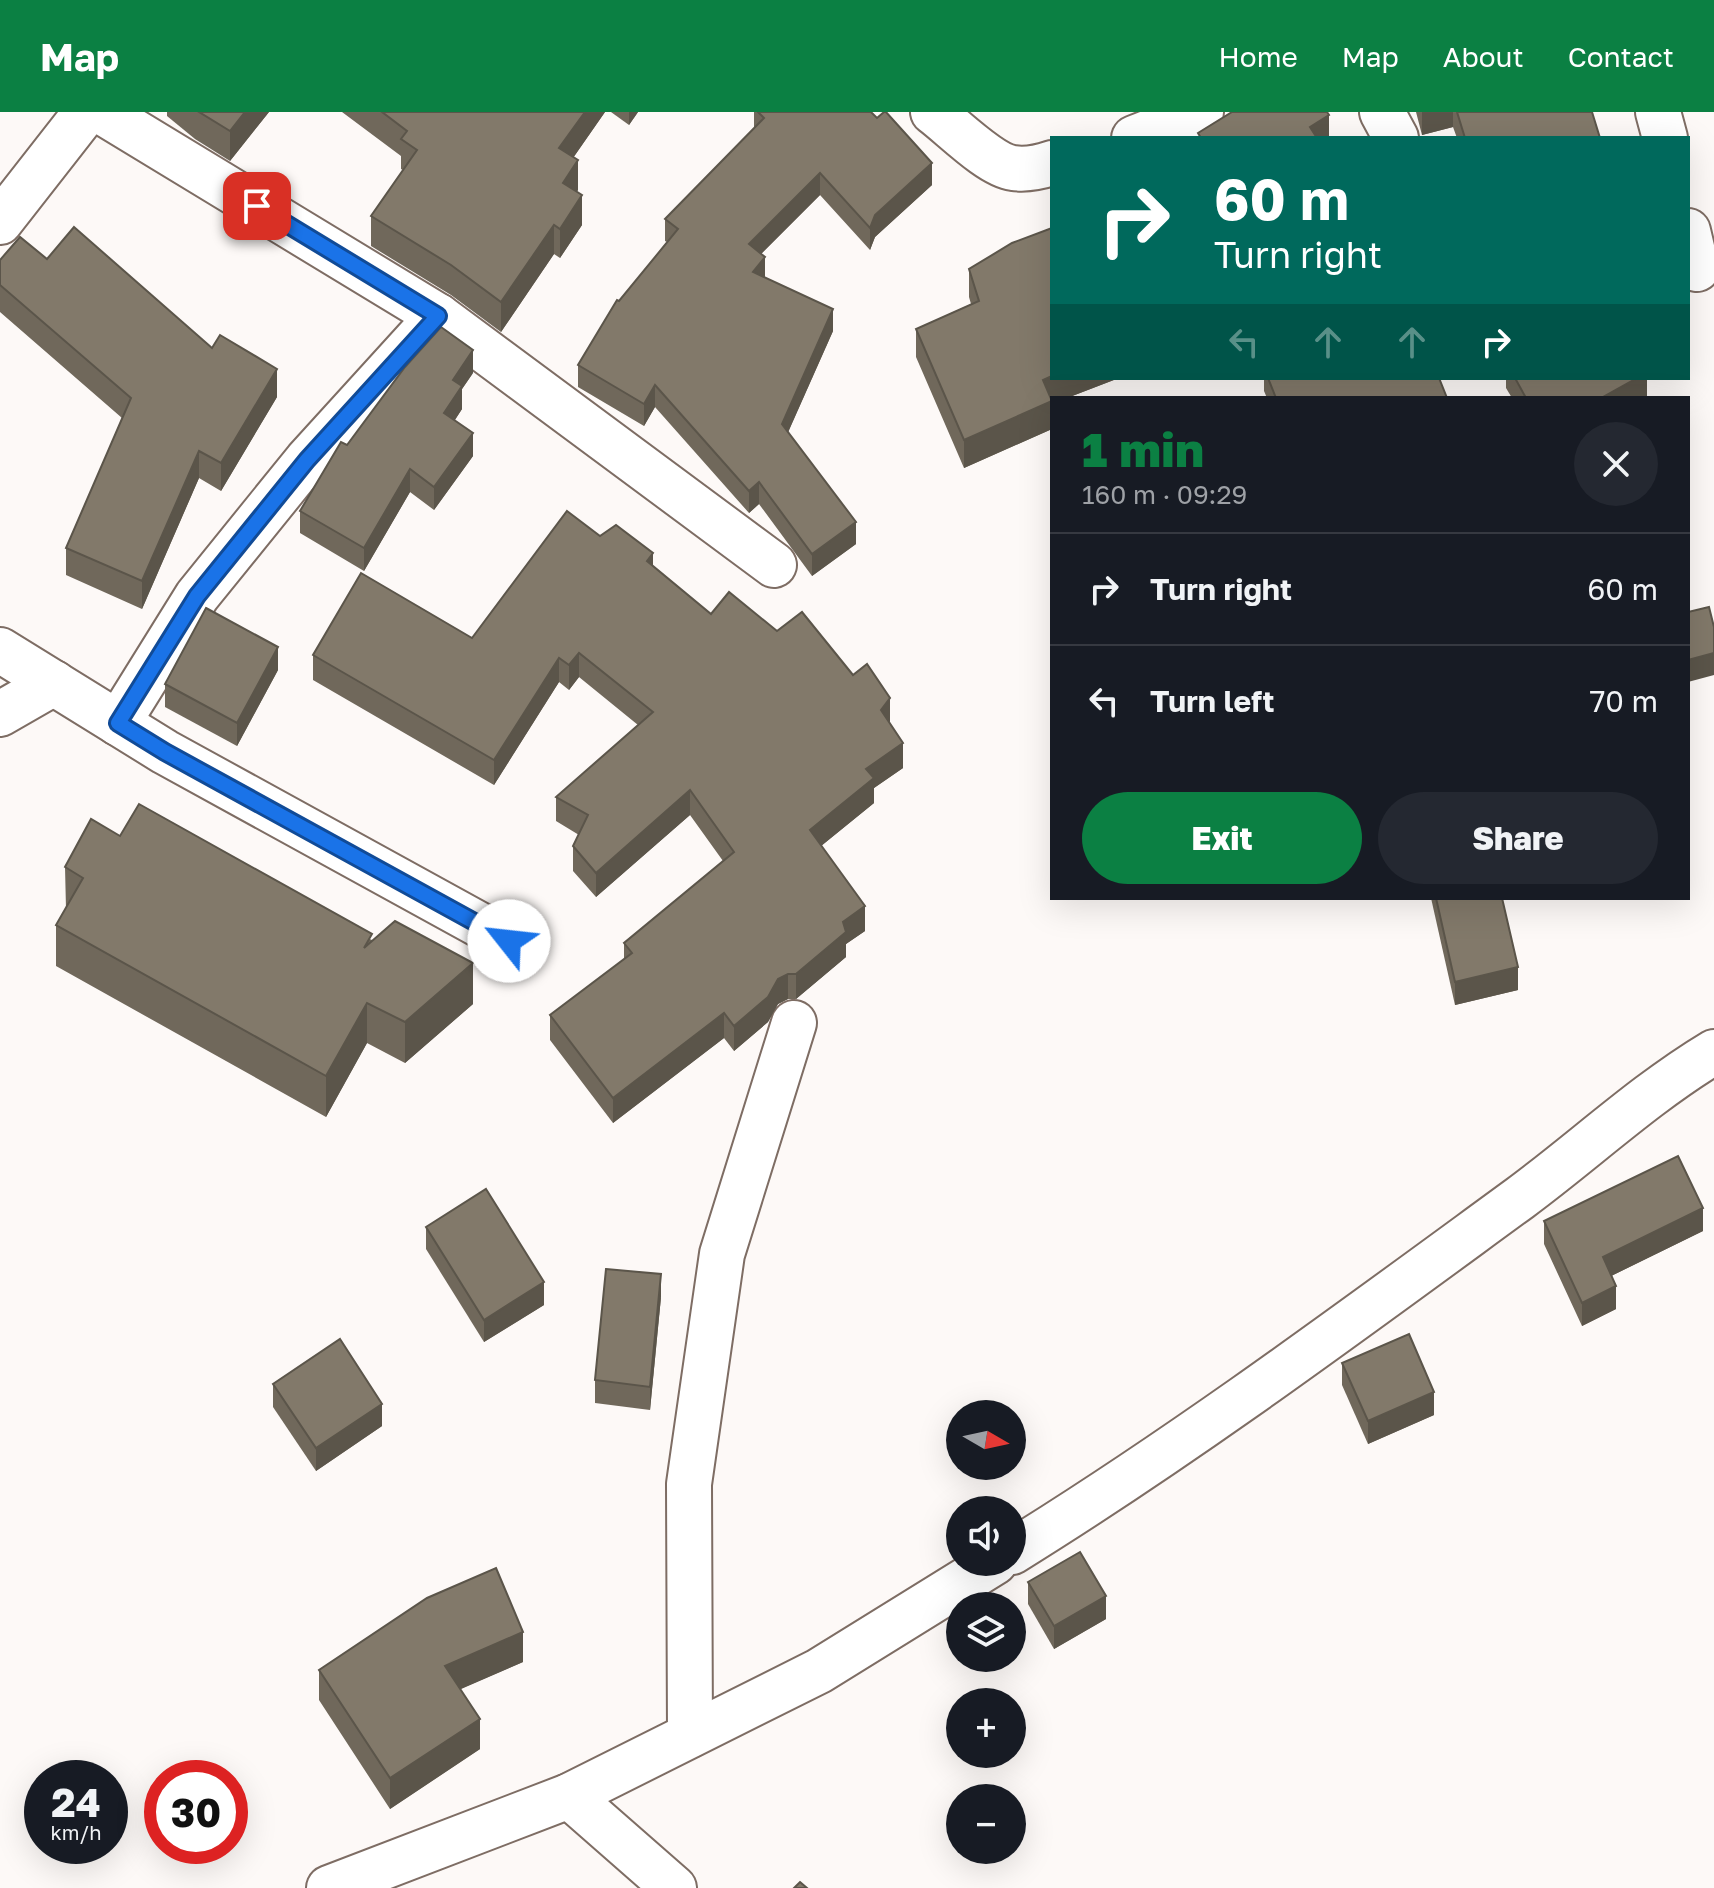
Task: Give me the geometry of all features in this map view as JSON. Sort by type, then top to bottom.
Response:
[{"type":"street","points":[[0,222],[86,112]]},
{"type":"street","points":[[102,112],[438,316],[774,565]]},
{"type":"street","points":[[933,112],[998,163],[1012,168],[1035,168],[1050,164]]},
{"type":"street","points":[[1139,136],[1201,112]]},
{"type":"street","points":[[1382,112],[1395,136]]},
{"type":"street","points":[[1658,112],[1664,136]]},
{"type":"street","points":[[118,723],[197,596],[307,460],[438,316]]},
{"type":"street","points":[[0,650],[165,752],[509,941]]},
{"type":"street","points":[[0,714],[54,683]]},
{"type":"street","points":[[690,1735],[689,1484],[722,1254],[794,1023]]},
{"type":"street","points":[[1026,1543],[1246,1398],[1553,1174],[1673,1076],[1714,1052]]},
{"type":"street","points":[[329,1888],[569,1796],[819,1671],[972,1576]]},
{"type":"street","points":[[569,1796],[674,1888]]},
{"type":"building","points":[[199,112],[245,112],[230,131]]},
{"type":"building","points":[[382,112],[585,112],[559,148],[578,160],[563,183],[582,195],[560,229],[554,225],[501,302],[451,265],[371,216],[417,150],[401,139],[407,131]]},
{"type":"building","points":[[758,112],[871,112],[877,118],[886,112],[932,163],[875,215],[870,228],[820,173],[749,244],[765,257],[753,272],[833,309],[782,424],[856,522],[812,554],[759,482],[749,491],[655,385],[644,404],[578,365],[617,300],[678,229],[665,219],[764,118]]},
{"type":"building","points":[[1232,112],[1327,112],[1329,115],[1310,127],[1316,136],[1200,136],[1198,133]]},
{"type":"building","points":[[1457,112],[1592,112],[1599,136],[1464,136]]},
{"type":"building","points":[[74,227],[212,348],[220,335],[277,369],[221,463],[199,451],[142,581],[66,548],[131,398],[0,285],[0,260],[20,237],[47,259]]},
{"type":"building","points":[[1050,229],[1050,377],[1043,380],[1050,402],[964,440],[916,329],[979,301],[969,269],[1012,243]]},
{"type":"building","points":[[441,327],[473,350],[453,380],[462,386],[444,413],[473,433],[434,487],[410,469],[364,548],[300,511],[341,442],[347,445],[405,367]]},
{"type":"building","points":[[1269,380],[1440,380],[1446,396],[1275,396]]},
{"type":"building","points":[[1516,380],[1633,380],[1605,396],[1525,396]]},
{"type":"building","points":[[567,511],[600,536],[616,525],[653,553],[647,561],[711,614],[729,592],[777,631],[802,612],[853,675],[867,664],[890,698],[881,710],[903,743],[866,769],[874,778],[810,830],[865,906],[843,922],[846,932],[796,974],[778,979],[768,997],[734,1026],[724,1013],[613,1098],[550,1015],[632,953],[624,943],[734,852],[690,790],[596,873],[573,846],[588,815],[556,797],[653,712],[579,653],[569,665],[559,658],[494,760],[313,655],[361,573],[472,638]]},
{"type":"building","points":[[1709,607],[1714,627],[1714,653],[1690,659],[1690,612]]},
{"type":"building","points":[[206,608],[278,647],[237,723],[165,684]]},
{"type":"building","points":[[139,804],[372,934],[364,948],[395,921],[473,963],[405,1022],[367,1003],[326,1076],[56,925],[83,878],[65,867],[91,819],[120,836]]},
{"type":"building","points":[[1436,900],[1502,900],[1518,967],[1455,982]]},
{"type":"building","points":[[1678,1156],[1703,1208],[1603,1257],[1616,1286],[1582,1303],[1544,1221]]},
{"type":"building","points":[[486,1189],[544,1282],[484,1320],[426,1227]]},
{"type":"building","points":[[606,1269],[661,1274],[650,1387],[595,1380]]},
{"type":"building","points":[[1409,1334],[1434,1392],[1368,1421],[1342,1363]]},
{"type":"building","points":[[340,1339],[382,1404],[316,1448],[273,1384]]},
{"type":"building","points":[[1080,1552],[1106,1596],[1054,1626],[1028,1582]]},
{"type":"building","points":[[496,1568],[523,1632],[445,1666],[480,1719],[390,1778],[319,1670],[427,1598]]},
{"type":"route","points":[[257,206],[438,316],[307,460],[197,596],[118,723],[165,752],[509,941]]}]
